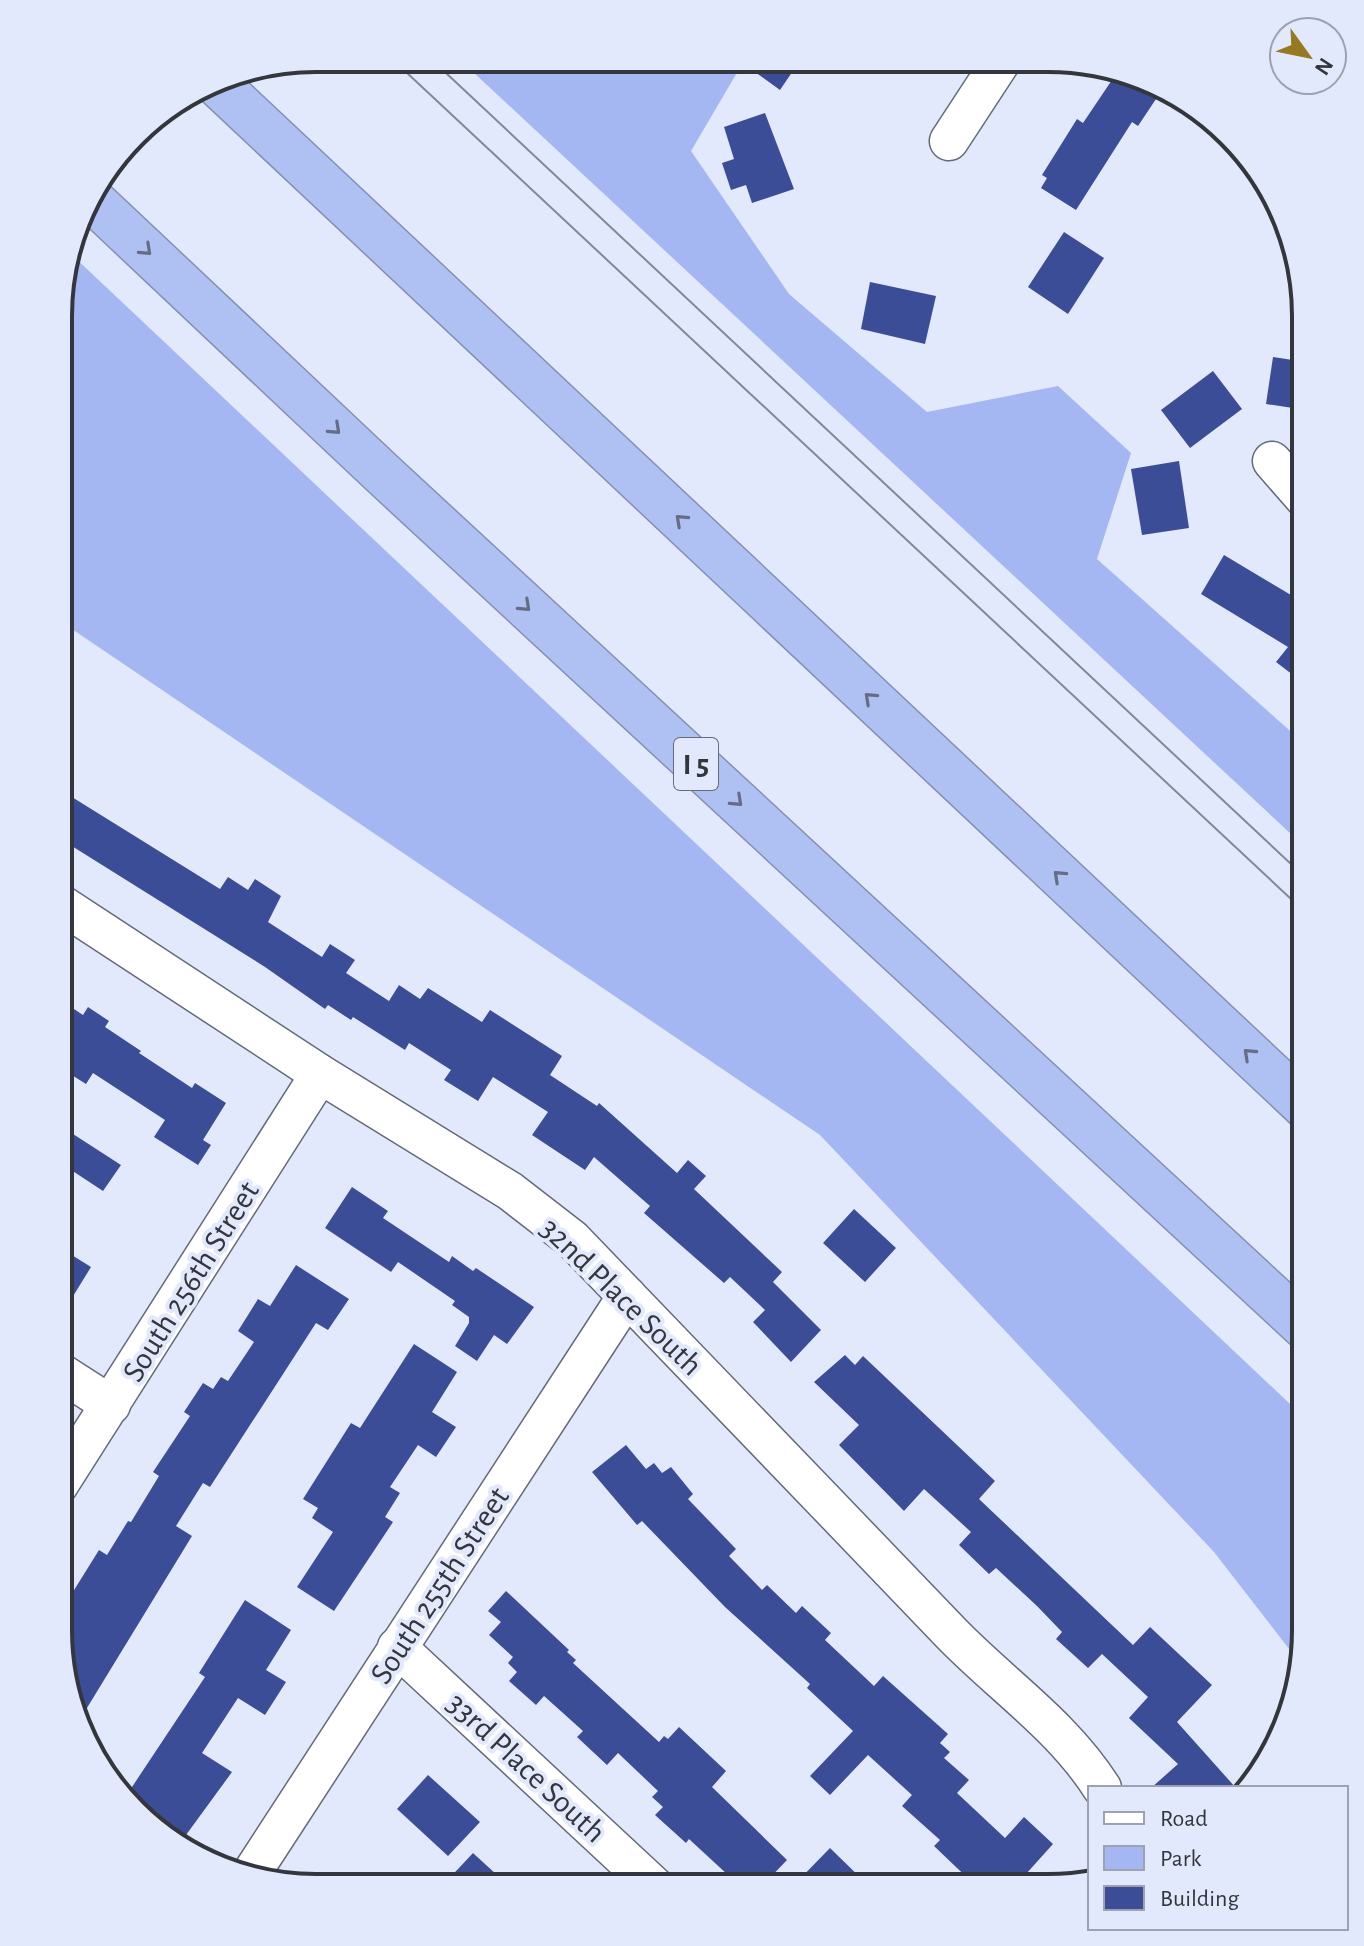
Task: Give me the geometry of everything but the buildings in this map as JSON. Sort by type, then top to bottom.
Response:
[{"type":"highway","points":[[224,91],[1291,1093]]},
{"type":"highway","name":"I 5","points":[[99,206],[419,508],[1291,1314]]},
{"type":"street","points":[[949,141],[994,72]]},
{"type":"street","points":[[1272,461],[1292,484]]},
{"type":"street","name":"32nd Place South","points":[[72,912],[320,1074],[510,1191],[572,1239],[962,1644],[1039,1712],[1089,1768],[1101,1786]]},
{"type":"street","name":"South 256th Street","points":[[72,1465],[320,1074]]},
{"type":"street","name":"South 255th Street","points":[[256,1866],[627,1296]]},
{"type":"street","points":[[72,1380],[111,1405]]},
{"type":"street","name":"33rd Place South","points":[[397,1647],[641,1874]]},
{"type":"green space","points":[[473,72],[737,72],[691,151],[789,294],[927,412],[1058,386],[1131,453],[1097,559],[1292,732],[1292,835]]},
{"type":"green space","points":[[79,261],[1291,1405],[1290,1651],[1214,1552],[820,1135],[72,629],[72,316]]},
{"type":"tram line","points":[[406,72],[1292,900]]},
{"type":"tram line","points":[[445,72],[1292,865]]}]
